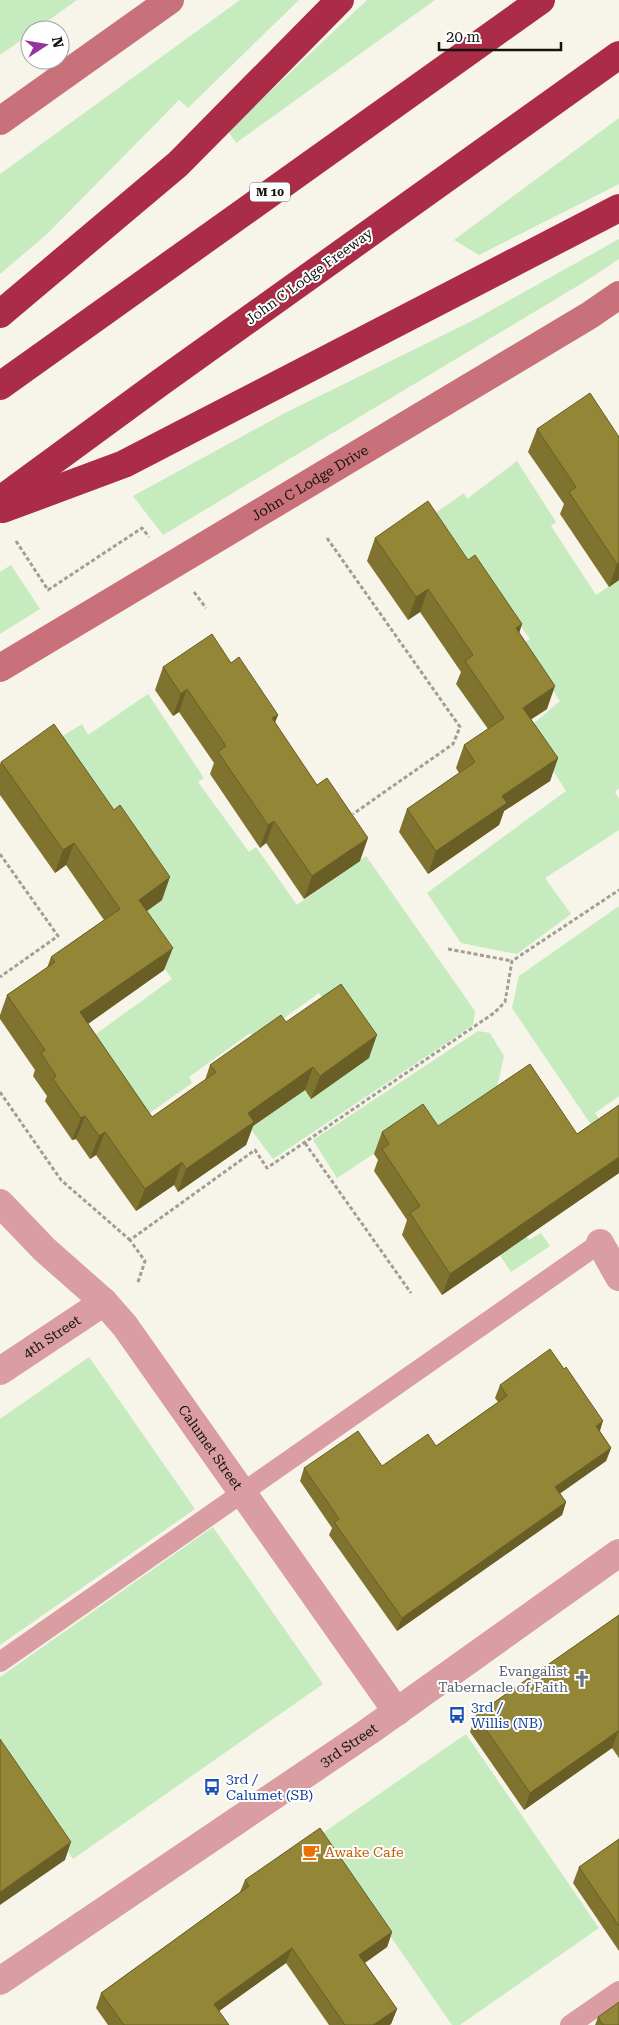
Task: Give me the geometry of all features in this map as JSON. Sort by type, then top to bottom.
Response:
[{"type":"highway","points":[[0,314],[178,164],[340,0]]},
{"type":"highway","name":"M 10","points":[[0,386],[542,0]]},
{"type":"highway","name":"John C Lodge Freeway","points":[[0,500],[160,382],[619,55]]},
{"type":"highway","points":[[5,522],[124,464],[619,208]]},
{"type":"main road","points":[[0,121],[170,0]]},
{"type":"main road","name":"John C Lodge Drive","points":[[0,668],[573,325],[619,295]]},
{"type":"street","name":"Calumet Street","points":[[0,1203],[44,1249],[104,1302],[125,1326],[397,1712]]},
{"type":"street","points":[[600,1243],[619,1277]]},
{"type":"street","name":"4th Street","points":[[0,1371],[104,1302]]},
{"type":"street","name":"3rd Street","points":[[0,1981],[397,1712],[619,1553]]},
{"type":"lane","points":[[0,1662],[600,1243]]},
{"type":"lane","points":[[570,2025],[619,1991]]},
{"type":"path","points":[[5,522],[48,590],[142,528],[151,539]]},
{"type":"path","points":[[327,538],[460,727],[453,744],[352,814]]},
{"type":"path","points":[[0,854],[58,936],[0,978]]},
{"type":"path","points":[[448,949],[512,961],[619,890]]},
{"type":"path","points":[[130,1240],[255,1150],[267,1168],[494,1013],[505,1002],[512,961]]},
{"type":"path","points":[[0,1092],[62,1180],[130,1240],[146,1261],[138,1282]]},
{"type":"path","points":[[305,1143],[411,1293]]},
{"type":"green space","points":[[0,0],[77,0],[49,20],[20,20],[20,41],[0,55]]},
{"type":"green space","points":[[240,0],[299,0],[188,108],[179,100],[47,234],[0,274],[0,174]]},
{"type":"green space","points":[[367,0],[435,0],[236,143],[228,131]]},
{"type":"green space","points":[[619,118],[619,184],[479,255],[454,240]]},
{"type":"green space","points":[[619,239],[619,259],[589,279],[163,535],[133,496],[285,413],[472,321]]},
{"type":"green space","points":[[517,461],[556,522],[551,526],[596,595],[619,580],[619,788],[615,792],[619,799],[619,830],[545,878],[571,914],[517,954],[461,943],[427,893],[566,791],[527,729],[560,701],[522,644],[530,639],[479,568],[471,574],[434,514],[464,493],[467,499]]},
{"type":"green space","points":[[11,565],[40,609],[0,634],[0,572]]},
{"type":"green space","points":[[148,694],[204,778],[198,782],[249,852],[256,847],[297,905],[366,856],[475,1011],[473,1025],[273,1159],[250,1128],[305,1090],[312,1098],[328,1006],[319,993],[255,1039],[250,1033],[189,1077],[192,1083],[140,1120],[85,1042],[172,979],[131,922],[51,743],[82,724],[88,735]]},
{"type":"green space","points":[[619,906],[619,1096],[595,1113],[619,1148],[619,1166],[512,1008],[519,976]]},
{"type":"green space","points":[[478,1031],[490,1033],[504,1056],[494,1101],[455,1127],[529,1240],[541,1233],[550,1246],[511,1272],[460,1195],[422,1122],[337,1178],[313,1140]]},
{"type":"green space","points":[[89,1357],[195,1509],[0,1645],[0,1419]]},
{"type":"green space","points":[[213,1527],[323,1684],[73,1859],[0,1755],[0,1677]]},
{"type":"green space","points":[[466,1734],[599,1928],[460,2025],[452,2025],[320,1835]]},
{"type":"building","points":[[590,393],[619,437],[619,563],[617,564],[569,492],[576,487],[537,429]]},
{"type":"building","points":[[428,501],[468,560],[475,555],[522,624],[516,628],[555,686],[523,708],[558,758],[502,796],[507,803],[436,851],[407,809],[475,762],[464,745],[504,718],[465,661],[473,655],[428,589],[416,597],[375,538]]},
{"type":"building","points":[[212,634],[231,663],[239,657],[278,715],[272,718],[317,785],[327,778],[368,838],[312,876],[274,821],[268,825],[218,752],[226,746],[187,689],[181,694],[163,667]]},
{"type":"building","points":[[54,724],[114,810],[120,805],[170,877],[139,900],[173,948],[80,1012],[152,1117],[216,1072],[210,1065],[281,1015],[286,1022],[341,984],[377,1035],[320,1076],[313,1067],[248,1113],[254,1122],[186,1169],[182,1162],[145,1189],[105,1132],[99,1136],[85,1116],[81,1118],[53,1079],[56,1076],[41,1053],[45,1050],[7,995],[55,962],[51,957],[120,909],[74,843],[63,850],[1,762]]},
{"type":"building","points":[[530,1064],[577,1134],[619,1105],[619,1157],[450,1274],[410,1213],[420,1206],[382,1149],[389,1144],[382,1132],[423,1104],[438,1126]]},
{"type":"building","points":[[550,1349],[564,1369],[566,1367],[603,1421],[596,1426],[611,1448],[555,1487],[566,1502],[402,1618],[334,1522],[339,1519],[304,1468],[358,1431],[382,1466],[428,1434],[436,1446],[507,1396],[500,1385]]},
{"type":"building","name":"Evangalist Tabernacle of Faith","points":[[619,1615],[619,1733],[618,1731],[530,1793],[476,1715]]},
{"type":"building","points":[[0,1739],[71,1842],[0,1892]]},
{"type":"building","points":[[320,1828],[392,1932],[359,1955],[397,2009],[373,2025],[345,2025],[292,1948],[214,2004],[229,2025],[124,2025],[101,1993],[249,1886],[245,1880]]},
{"type":"building","points":[[619,1839],[619,1926],[579,1867]]},
{"type":"building","points":[[619,2002],[619,2025],[603,2025],[598,2017]]},
{"type":"place","name":"Evangalist Tabernacle of Faith","points":[[582,1679]]},
{"type":"place","name":"3rd / Willis (NB)","points":[[457,1715]]},
{"type":"place","name":"3rd / Calumet (SB)","points":[[212,1787]]},
{"type":"place","name":"Awake Cafe","points":[[311,1852]]}]
